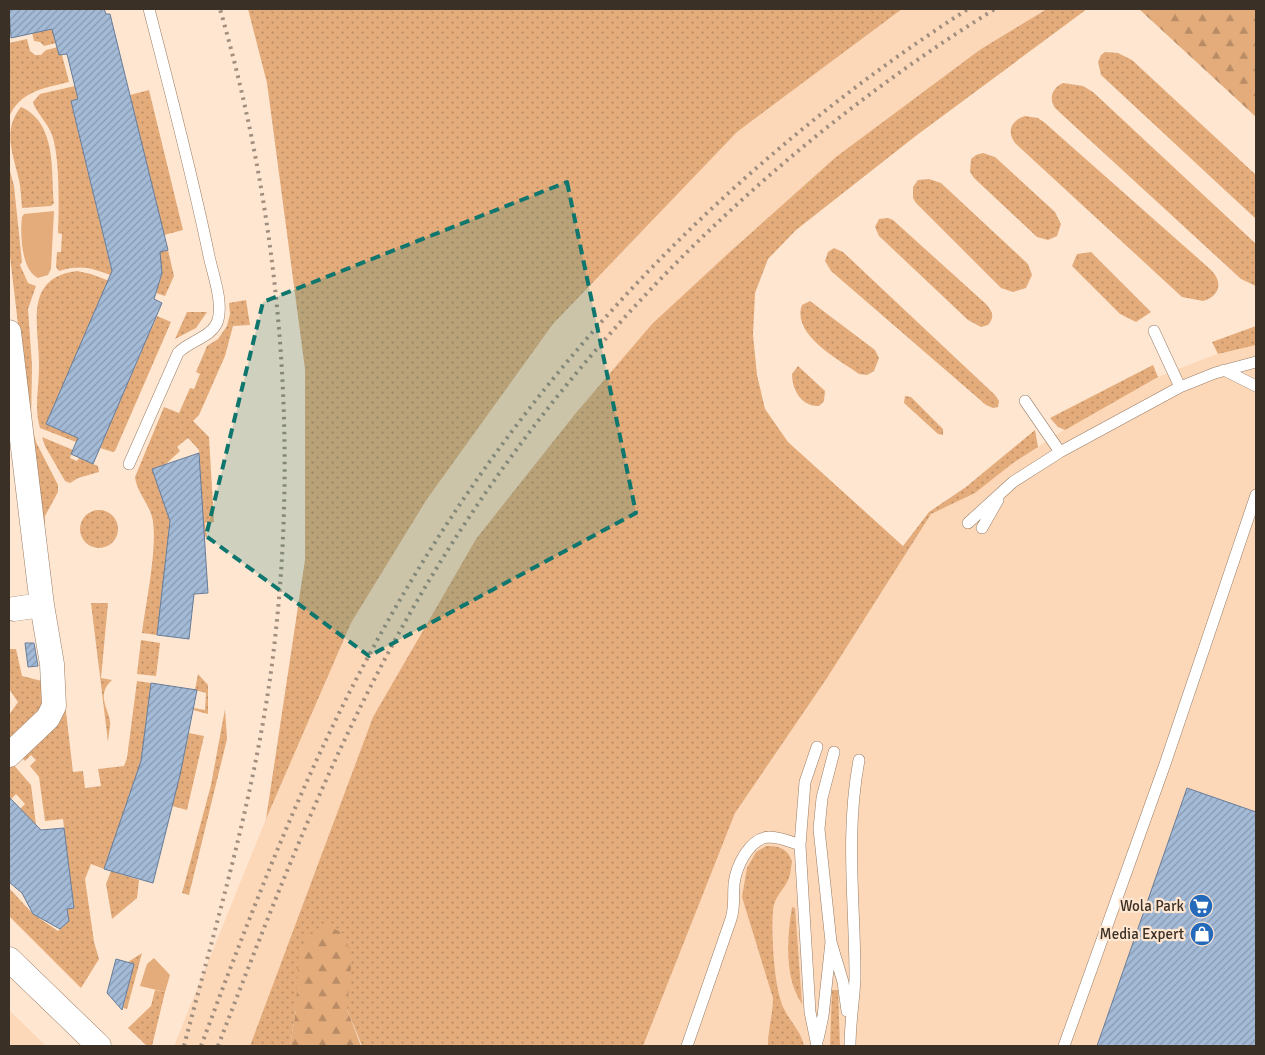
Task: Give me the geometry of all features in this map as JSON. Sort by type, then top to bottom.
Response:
[{"type":"street","points":[[9,332],[42,605],[51,656],[54,706],[48,718],[9,755]]},
{"type":"street","points":[[14,609],[42,605]]},
{"type":"street","points":[[9,959],[100,1046]]},
{"type":"lane","points":[[129,464],[178,353],[190,342],[209,332],[218,320],[219,311],[203,228],[149,9]]},
{"type":"lane","points":[[1154,331],[1180,388]]},
{"type":"lane","points":[[968,523],[1006,488],[1060,452],[1180,388],[1224,370],[1256,362]]},
{"type":"lane","points":[[1224,370],[1256,386]]},
{"type":"lane","points":[[1025,401],[1060,452]]},
{"type":"lane","points":[[982,528],[1006,488]]},
{"type":"lane","points":[[1064,1046],[1164,764],[1256,495]]},
{"type":"lane","points":[[817,747],[805,782],[800,845],[810,1012],[817,1044]]},
{"type":"lane","points":[[834,752],[822,798],[819,829],[831,942],[843,982],[850,1028]]},
{"type":"lane","points":[[850,1046],[855,979],[850,838],[854,788],[859,760]]},
{"type":"lane","points":[[687,1046],[735,906],[736,877],[746,852],[757,841],[767,837],[781,838],[800,845]]},
{"type":"lane","points":[[817,1044],[823,1016],[831,942]]},
{"type":"highlighted area","points":[[567,182],[636,513],[369,656],[206,536],[263,302]]},
{"type":"shaded area","points":[[902,9],[1047,9],[981,49],[652,324],[575,414],[476,539],[373,717],[250,1046],[174,1046],[266,819],[351,623],[427,499],[553,324],[737,132]]},
{"type":"shaded area","points":[[1256,345],[1256,1046],[643,1046],[735,813],[827,678],[931,514],[975,493],[1013,463],[1064,430],[1158,377],[1214,355]]},
{"type":"shaded area","points":[[9,1010],[46,1046],[9,1046]]},
{"type":"green space","points":[[248,9],[902,9],[737,132],[553,324],[427,499],[351,623],[266,819],[305,560],[305,369],[267,83]]},
{"type":"green space","points":[[1047,9],[1087,9],[917,135],[796,230],[768,259],[755,293],[753,335],[757,375],[765,409],[788,442],[903,546],[929,512],[966,487],[1035,430],[1038,447],[1013,463],[975,493],[931,514],[827,678],[735,813],[643,1046],[362,1046],[347,1009],[296,1010],[290,1046],[250,1046],[373,717],[476,539],[575,414],[652,324],[836,157],[981,49]]},
{"type":"green space","points":[[1139,9],[1256,9],[1256,117]]},
{"type":"green space","points":[[56,22],[56,43],[44,46],[40,42],[34,41],[32,33]]},
{"type":"green space","points":[[27,39],[30,51],[35,55],[41,55],[46,50],[58,47],[69,82],[42,89],[26,96],[14,108],[9,117],[9,43]]},
{"type":"green space","points":[[1105,52],[1118,53],[1132,60],[1256,175],[1256,219],[1101,75],[1098,62],[1101,55]]},
{"type":"green space","points":[[1063,83],[1083,86],[1093,92],[1256,244],[1256,286],[1241,279],[1056,109],[1052,101],[1052,94]]},
{"type":"green space","points":[[75,86],[78,99],[71,102],[113,276],[80,267],[59,271],[56,267],[57,252],[61,252],[62,234],[58,233],[59,211],[55,145],[50,131],[33,102],[40,94]]},
{"type":"green space","points":[[149,90],[183,230],[164,235],[130,95]]},
{"type":"green space","points":[[21,107],[33,114],[41,124],[50,149],[54,203],[51,206],[22,208],[20,183],[12,152],[10,133],[15,116]]},
{"type":"green space","points":[[1025,116],[1038,118],[1045,123],[1210,269],[1217,278],[1218,283],[1217,292],[1214,296],[1203,301],[1182,297],[1015,143],[1011,134],[1012,126],[1017,120]]},
{"type":"green space","points":[[983,153],[995,157],[1055,212],[1061,224],[1057,236],[1048,240],[1037,237],[974,178],[970,172],[971,159]]},
{"type":"green space","points":[[9,167],[14,186],[22,262],[20,265],[28,283],[36,286],[28,309],[32,365],[31,423],[36,442],[58,485],[58,492],[45,516],[45,532],[73,772],[83,771],[85,788],[101,786],[98,769],[124,766],[127,758],[137,681],[151,683],[141,761],[104,869],[91,864],[85,879],[94,942],[99,959],[81,988],[9,916],[9,888],[33,914],[58,931],[69,921],[67,909],[74,908],[63,819],[45,821],[39,777],[30,766],[36,760],[31,755],[25,761],[20,756],[62,697],[9,248]]},
{"type":"green space","points":[[929,179],[941,183],[1028,264],[1032,275],[1026,288],[1013,292],[1001,288],[916,203],[913,198],[913,187],[918,180]]},
{"type":"green space","points":[[54,211],[51,269],[48,275],[38,278],[32,274],[25,259],[21,232],[22,217],[24,214]]},
{"type":"green space","points":[[888,218],[893,220],[986,304],[992,314],[992,319],[988,325],[981,327],[968,320],[879,236],[875,227],[879,219]]},
{"type":"green space","points":[[834,248],[843,252],[995,395],[999,401],[998,407],[993,408],[986,405],[831,271],[825,261],[828,252]]},
{"type":"green space","points":[[168,250],[174,276],[165,296],[156,293],[162,273],[158,252]]},
{"type":"green space","points":[[1091,252],[1151,312],[1136,322],[1120,314],[1072,266],[1077,254]]},
{"type":"green space","points":[[77,271],[112,282],[46,424],[78,438],[76,442],[40,428],[37,406],[39,367],[37,307],[41,294],[48,284],[59,276]]},
{"type":"green space","points":[[246,300],[250,325],[233,326],[225,356],[199,415],[193,421],[209,437],[214,522],[205,523],[207,537],[204,537],[199,450],[188,438],[177,447],[180,451],[166,464],[152,469],[170,521],[157,635],[142,633],[154,547],[154,534],[150,510],[138,489],[135,477],[164,407],[179,413],[190,388],[194,389],[200,374],[196,372],[207,346],[218,339],[227,326],[230,314],[229,303]]},
{"type":"green space","points":[[810,301],[875,350],[879,358],[874,371],[867,375],[859,374],[819,346],[804,326],[801,316],[802,305]]},
{"type":"green space","points":[[187,312],[207,312],[196,328],[175,339]]},
{"type":"green space","points":[[157,316],[171,322],[115,451],[100,448],[107,428],[142,351],[141,349],[147,334],[149,334]]},
{"type":"green space","points":[[1256,326],[1256,345],[1218,354],[1212,342]]},
{"type":"green space","points":[[1153,365],[1158,377],[1065,430],[1058,427],[1050,418]]},
{"type":"green space","points":[[798,366],[825,391],[824,401],[819,406],[807,404],[796,391],[792,374]]},
{"type":"green space","points":[[905,396],[911,397],[943,429],[943,435],[938,434],[904,403]]},
{"type":"green space","points":[[42,437],[73,450],[70,458],[77,461],[79,458],[98,466],[99,472],[78,478],[70,483],[65,481],[45,446]]},
{"type":"green space","points":[[99,510],[113,515],[118,529],[113,543],[99,548],[85,543],[80,529],[85,515]]},
{"type":"green space","points":[[91,603],[108,603],[101,678],[112,680],[107,685],[104,696],[110,721],[108,742]]},
{"type":"green space","points":[[141,640],[160,643],[156,676],[137,674]]},
{"type":"green space","points":[[9,649],[16,649],[22,676],[42,681],[47,702],[9,746],[9,715],[18,702],[9,689]]},
{"type":"green space","points":[[198,674],[208,685],[208,714],[193,710],[194,708],[205,710],[206,693],[195,690]]},
{"type":"green space","points":[[225,709],[227,739],[189,895],[182,893],[211,785]]},
{"type":"green space","points":[[189,733],[204,736],[187,810],[172,806]]},
{"type":"green space","points":[[12,763],[31,785],[36,825],[20,809],[25,804],[16,794],[11,799],[9,797],[9,766]]},
{"type":"green space","points":[[766,846],[782,849],[788,853],[792,861],[789,878],[774,905],[772,920],[773,946],[781,1000],[784,1009],[801,1036],[804,1046],[768,1045],[773,998],[742,897],[747,868],[756,852]]},
{"type":"green space","points":[[111,871],[139,880],[137,898],[112,919],[106,884]]},
{"type":"green space","points":[[792,907],[795,908],[802,1004],[792,982],[788,957]]},
{"type":"green space","points":[[325,924],[346,935],[351,968],[347,1009],[361,1046],[290,1046],[296,1010],[298,963],[306,936]]},
{"type":"green space","points":[[142,953],[127,1009],[123,1008],[134,964],[128,962]]},
{"type":"green space","points":[[154,958],[170,975],[165,992],[140,986],[147,964]]},
{"type":"green space","points":[[155,990],[165,992],[152,1046],[147,1046],[128,1028],[151,1006]]},
{"type":"green space","points":[[832,990],[838,990],[840,1046],[830,1046]]},
{"type":"building","points":[[9,9],[104,9],[106,14],[110,14],[168,250],[160,252],[162,273],[154,299],[162,303],[93,464],[71,454],[78,438],[46,424],[112,271],[71,101],[78,99],[67,54],[59,55],[52,29],[11,38]]},
{"type":"building","points":[[199,453],[208,593],[194,594],[189,639],[157,635],[170,521],[152,469]]},
{"type":"building","points":[[25,643],[34,643],[38,666],[28,667]]},
{"type":"building","points":[[151,683],[197,690],[180,775],[153,883],[104,869],[141,761]]},
{"type":"building","name":"Wola Park","points":[[1187,788],[1256,812],[1256,1046],[1097,1046]]},
{"type":"building","points":[[9,797],[41,830],[64,828],[74,908],[67,909],[69,921],[60,929],[33,914],[22,893],[9,882]]},
{"type":"building","points":[[116,959],[134,964],[122,1010],[107,993]]},
{"type":"railway","points":[[184,1046],[234,856],[265,713],[280,582],[284,499],[284,417],[271,251],[258,170],[241,89],[220,9]]},
{"type":"railway","points":[[201,1046],[280,843],[349,694],[374,646],[430,551],[491,459],[559,372],[631,290],[708,212],[790,139],[877,71],[968,9]]},
{"type":"railway","points":[[218,1046],[296,848],[363,703],[387,655],[443,558],[505,465],[574,376],[648,292],[728,213],[813,139],[902,71],[995,9]]},
{"type":"place","name":"Wola Park","points":[[1201,906]]},
{"type":"place","name":"Media Expert","points":[[1202,934]]}]
